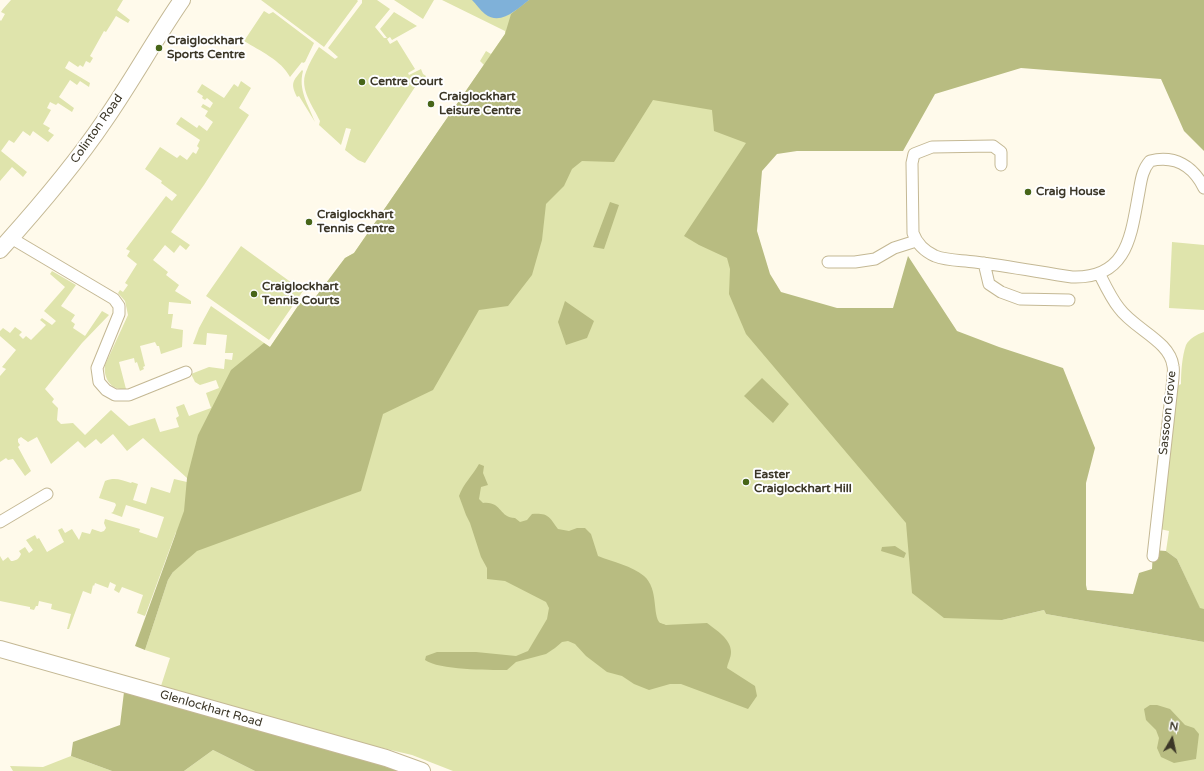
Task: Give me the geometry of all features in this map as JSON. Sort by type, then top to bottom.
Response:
[{"type":"street","name":"Colinton Road","points":[[0,250],[70,168],[97,132],[182,0]]},
{"type":"street","points":[[1001,165],[1001,152],[993,146],[932,147],[914,154],[912,163],[913,233],[916,241],[922,248],[935,256],[948,260],[984,263],[1072,277],[1084,277],[1099,273],[1110,267],[1119,259],[1126,248],[1131,232],[1144,170],[1150,161],[1158,159],[1181,163],[1191,169],[1198,177],[1204,188]]},
{"type":"street","points":[[11,238],[100,289],[117,302],[119,314],[97,368],[99,382],[106,390],[116,395],[129,395],[186,372]]},
{"type":"street","points":[[828,262],[855,262],[875,259],[894,248],[916,241]]},
{"type":"street","points":[[984,263],[989,284],[1001,292],[1020,299],[1069,300]]},
{"type":"street","name":"Sassoon Grove","points":[[1099,273],[1119,308],[1133,323],[1165,347],[1173,365],[1173,378],[1153,556]]},
{"type":"street","points":[[0,522],[47,494]]},
{"type":"street","name":"Glenlockhart Road","points":[[0,649],[386,758],[422,771]]},
{"type":"green space","points":[[11,0],[123,0],[117,10],[130,20],[128,23],[116,16],[106,32],[104,31],[90,56],[93,58],[90,63],[86,61],[83,67],[80,65],[78,67],[69,61],[65,68],[90,83],[89,87],[80,81],[77,85],[70,80],[59,97],[74,108],[72,112],[58,103],[56,105],[50,102],[47,108],[51,110],[43,124],[50,128],[48,131],[54,135],[48,142],[33,131],[30,136],[23,131],[14,143],[9,140],[1,151],[27,172],[23,177],[12,167],[0,181],[0,20],[1,21],[5,14],[1,12]]},
{"type":"green space","points":[[261,0],[357,0],[358,1],[324,47]]},
{"type":"green space","points":[[362,0],[377,0],[390,9],[375,27],[384,38],[387,38],[380,29],[394,12],[417,26],[392,40],[390,37],[387,39],[390,44],[397,40],[415,69],[408,73],[409,75],[421,69],[423,74],[426,76],[420,86],[417,84],[365,163],[358,160],[345,150],[351,129],[346,128],[341,145],[319,125],[320,121],[308,97],[304,85],[304,78],[307,69],[319,47],[335,59],[338,57],[328,48],[362,3]]},
{"type":"green space","points":[[394,0],[434,0],[423,19]]},
{"type":"green space","points":[[442,0],[776,0],[749,270],[1002,620],[1044,610],[1046,614],[1204,642],[1204,771],[453,771],[412,755],[289,726],[160,689],[170,658],[145,650],[168,580],[173,572],[176,532],[145,616],[137,613],[143,595],[122,587],[119,593],[114,590],[116,585],[110,582],[108,588],[95,583],[91,594],[83,591],[69,629],[67,629],[71,614],[51,609],[52,604],[39,601],[38,606],[36,606],[34,610],[30,609],[30,607],[0,601],[0,556],[3,561],[8,557],[11,561],[16,560],[21,554],[19,551],[25,547],[29,553],[33,550],[26,540],[35,535],[37,539],[39,538],[47,552],[64,542],[58,530],[62,528],[65,533],[72,529],[79,540],[82,532],[90,534],[92,529],[101,532],[104,531],[106,528],[104,523],[105,519],[140,529],[139,532],[157,538],[164,517],[126,505],[122,517],[111,513],[116,505],[115,503],[99,498],[105,481],[115,479],[138,484],[133,500],[146,504],[151,487],[170,493],[174,479],[187,482],[187,478],[143,438],[127,451],[113,434],[101,444],[96,439],[85,448],[78,441],[51,464],[37,437],[28,442],[21,437],[18,439],[20,445],[18,447],[31,471],[25,476],[13,459],[8,460],[6,458],[0,462],[0,376],[6,369],[2,367],[16,350],[0,336],[0,331],[3,328],[10,333],[15,327],[22,332],[19,335],[23,339],[26,336],[31,340],[46,325],[40,320],[42,318],[52,325],[56,321],[44,311],[65,287],[50,274],[52,271],[76,285],[61,306],[75,315],[71,321],[75,324],[73,328],[85,336],[102,311],[109,315],[82,343],[45,389],[54,399],[52,402],[58,408],[57,420],[61,424],[73,423],[85,435],[111,410],[129,426],[155,418],[160,432],[179,427],[176,418],[179,416],[176,407],[184,404],[189,416],[211,408],[206,393],[219,388],[216,380],[200,385],[195,382],[191,374],[209,367],[224,369],[225,359],[232,360],[233,353],[225,353],[227,335],[207,333],[206,345],[193,344],[199,328],[211,306],[270,347],[300,303],[311,303],[345,258],[354,253],[484,65],[480,61],[486,51],[491,54],[505,34],[505,31]]},
{"type":"green space","points":[[529,0],[1204,0],[1204,151],[1184,131],[1161,79],[1021,68],[935,94],[903,151],[797,151],[777,154],[762,171],[757,231],[770,274],[781,292],[837,308],[893,308],[908,256],[957,331],[999,347],[1063,368],[1095,448],[1086,483],[1087,590],[1133,594],[1139,573],[1152,569],[1153,550],[1166,551],[1177,559],[1200,608],[1204,609],[1204,642],[1046,614],[1044,610],[1002,620],[944,618],[912,593],[906,523],[746,334],[729,294],[730,269],[727,258],[684,236],[746,143],[714,131],[712,110],[653,100],[614,162],[582,161],[572,169],[564,186],[546,204],[542,240],[532,275],[508,306],[479,310],[433,390],[383,414],[361,491],[197,551],[173,572],[168,580],[145,650],[135,646],[184,511],[187,478],[198,435],[231,370],[264,343],[270,347],[300,303],[311,303],[345,258],[354,253],[505,34],[511,14]]},
{"type":"green space","points":[[264,11],[269,14],[273,12],[314,43],[305,62],[302,62],[290,77],[276,61],[244,41]]},
{"type":"green space","points":[[302,70],[303,91],[315,122],[299,96],[297,97],[293,85]]},
{"type":"green space","points":[[241,81],[251,88],[239,108],[249,115],[204,185],[171,232],[190,245],[186,250],[180,245],[174,253],[165,245],[153,260],[168,272],[166,275],[179,285],[175,291],[191,301],[191,304],[169,302],[168,314],[173,314],[171,328],[183,330],[182,347],[161,354],[159,346],[157,346],[155,342],[140,346],[145,366],[143,367],[144,369],[140,371],[134,358],[119,362],[126,389],[117,388],[107,379],[105,375],[105,365],[128,315],[125,301],[118,293],[120,290],[123,292],[128,285],[125,283],[137,264],[127,256],[130,251],[126,249],[166,196],[172,201],[177,195],[161,183],[162,181],[145,169],[160,147],[177,158],[180,155],[187,160],[193,152],[196,154],[199,148],[197,146],[200,140],[176,124],[181,117],[197,128],[199,125],[207,131],[213,122],[205,116],[208,111],[201,107],[203,104],[210,108],[213,103],[207,98],[205,100],[202,98],[203,96],[197,92],[202,84],[224,98],[234,84],[238,87]]},
{"type":"green space","points":[[610,202],[619,205],[604,249],[593,247]]},
{"type":"green space","points":[[1172,242],[1204,245],[1204,310],[1169,308]]},
{"type":"green space","name":"Craiglockhart Tennis Courts","points":[[241,246],[303,291],[269,340],[206,296]]},
{"type":"green space","points":[[565,301],[594,321],[587,338],[566,345],[558,322]]},
{"type":"green space","points":[[1204,332],[1204,609],[1200,609],[1177,559],[1166,551],[1169,531],[1160,529],[1165,502],[1163,499],[1176,387],[1181,384],[1186,345],[1194,337]]},
{"type":"green space","points":[[762,378],[789,404],[773,423],[744,396]]},
{"type":"green space","points":[[479,464],[484,466],[483,473],[488,485],[481,487],[479,499],[483,503],[494,504],[506,515],[515,518],[520,522],[527,520],[532,514],[542,514],[548,517],[558,529],[569,531],[577,528],[585,528],[591,534],[598,556],[622,564],[644,576],[649,581],[654,594],[656,614],[660,623],[666,625],[707,623],[722,635],[729,643],[730,647],[731,654],[727,668],[755,686],[757,696],[748,709],[681,684],[670,684],[649,690],[634,684],[622,676],[607,672],[586,656],[575,644],[568,641],[562,642],[546,654],[516,662],[507,670],[452,668],[441,666],[425,660],[426,656],[437,652],[476,652],[516,656],[528,651],[547,619],[549,608],[546,602],[505,581],[487,579],[487,568],[481,557],[459,496],[463,487]]},
{"type":"green space","points":[[895,546],[906,553],[904,558],[881,551],[882,547]]},
{"type":"green space","points":[[124,692],[354,756],[398,771],[255,771],[213,750],[184,771],[112,771],[71,756],[73,742],[120,725]]},
{"type":"green space","points":[[1150,705],[1157,705],[1170,709],[1185,725],[1194,728],[1199,734],[1196,759],[1174,763],[1161,757],[1157,748],[1159,738],[1156,730],[1146,720],[1144,709]]},
{"type":"green space","points":[[213,750],[255,771],[184,771]]},
{"type":"green space","points":[[71,756],[112,771],[13,771],[10,766],[43,767]]},
{"type":"water","points":[[472,0],[529,0],[514,12],[497,18],[485,14]]},
{"type":"place","name":"Craiglockhart Sports Centre","points":[[159,48]]},
{"type":"place","name":"Centre Court","points":[[362,82]]},
{"type":"place","name":"Craiglockhart Leisure Centre","points":[[431,104]]},
{"type":"place","name":"Craig House","points":[[1028,192]]},
{"type":"place","name":"Craiglockhart Tennis Centre","points":[[309,222]]},
{"type":"place","name":"Craiglockhart Tennis Courts","points":[[254,294]]},
{"type":"place","name":"Easter Craiglockhart Hill","points":[[746,482]]}]
